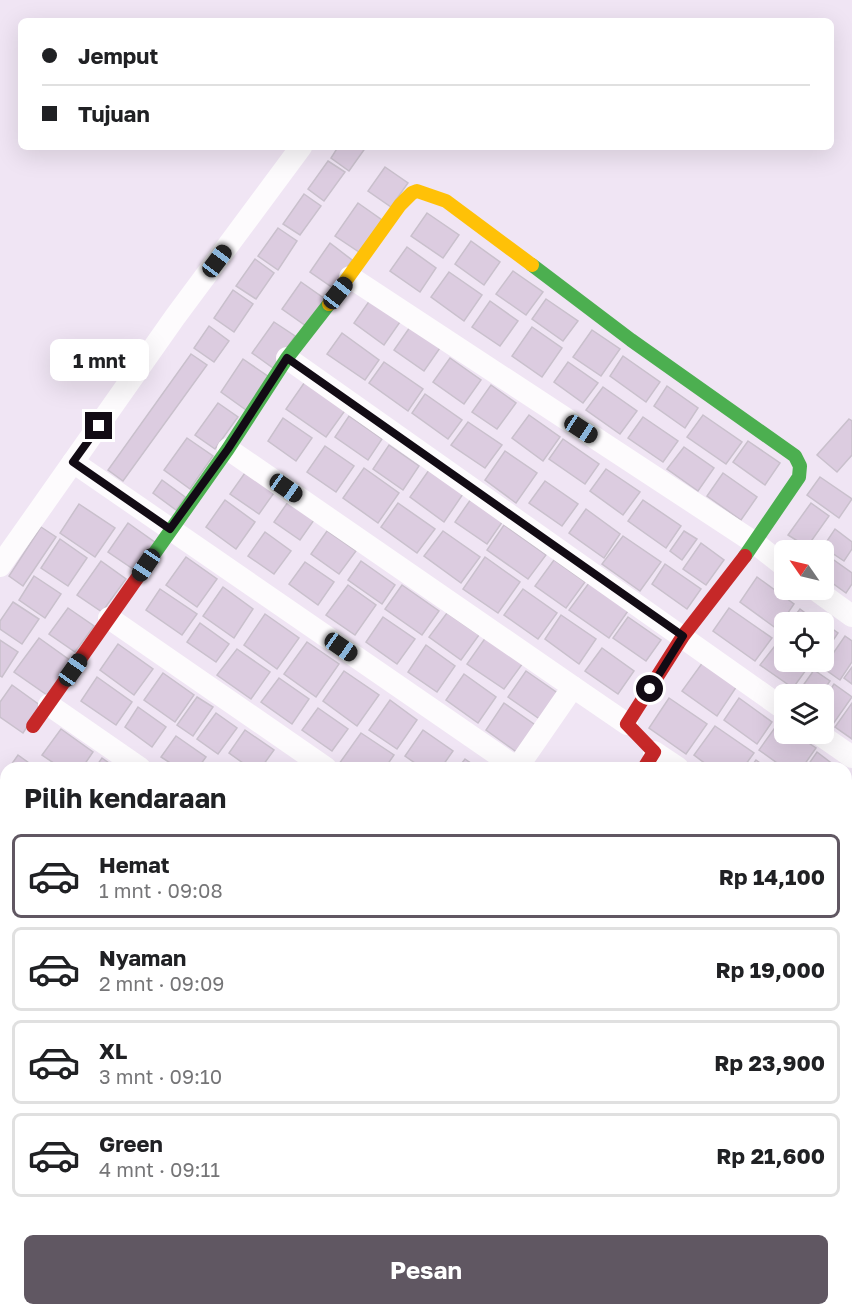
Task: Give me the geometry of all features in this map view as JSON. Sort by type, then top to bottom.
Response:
[{"type":"street","points":[[0,566],[175,317],[299,150]]},
{"type":"street","points":[[33,726],[228,449],[287,358],[350,277],[388,221],[412,193],[423,192],[446,201],[631,340],[795,456],[801,464],[799,477],[755,543],[683,636],[627,724]]},
{"type":"street","points":[[350,277],[755,543],[774,558]]},
{"type":"street","points":[[287,358],[774,702]]},
{"type":"street","points":[[228,449],[627,724],[649,760]]},
{"type":"street","points":[[73,462],[508,762]]},
{"type":"street","points":[[830,600],[852,616]]},
{"type":"street","points":[[109,618],[317,762]]},
{"type":"street","points":[[521,762],[573,687]]},
{"type":"street","points":[[49,705],[131,762]]},
{"type":"street","points":[[833,744],[852,757]]},
{"type":"building","points":[[336,150],[364,150],[349,171],[331,158]]},
{"type":"building","points":[[328,161],[345,172],[324,201],[308,189]]},
{"type":"building","points":[[385,167],[408,183],[391,207],[368,191]]},
{"type":"building","points":[[304,194],[321,206],[300,235],[283,224]]},
{"type":"building","points":[[358,203],[382,220],[359,252],[335,236]]},
{"type":"building","points":[[427,213],[459,235],[443,258],[411,236]]},
{"type":"building","points":[[278,228],[297,241],[278,270],[258,256]]},
{"type":"building","points":[[471,241],[500,262],[484,285],[455,264]]},
{"type":"building","points":[[330,243],[352,260],[333,288],[310,272]]},
{"type":"building","points":[[407,247],[436,268],[420,292],[390,271]]},
{"type":"building","points":[[255,259],[274,273],[256,299],[236,286]]},
{"type":"building","points":[[513,271],[543,292],[526,315],[496,294]]},
{"type":"building","points":[[449,272],[482,295],[464,321],[431,297]]},
{"type":"building","points":[[301,282],[325,299],[306,326],[282,309]]},
{"type":"building","points":[[233,290],[253,304],[234,332],[214,318]]},
{"type":"building","points":[[546,299],[578,321],[563,341],[532,319]]},
{"type":"building","points":[[370,300],[400,322],[384,345],[354,323]]},
{"type":"building","points":[[490,301],[518,321],[500,346],[472,327]]},
{"type":"building","points":[[274,322],[295,336],[273,368],[252,353]]},
{"type":"building","points":[[209,326],[229,341],[214,362],[194,348]]},
{"type":"building","points":[[410,327],[440,348],[424,371],[394,350]]},
{"type":"building","points":[[532,327],[562,348],[542,377],[512,356]]},
{"type":"building","points":[[592,330],[620,349],[601,376],[573,357]]},
{"type":"building","points":[[342,333],[379,360],[365,380],[327,354]]},
{"type":"building","points":[[191,354],[207,365],[123,481],[108,470]]},
{"type":"building","points":[[623,356],[660,382],[646,402],[610,376]]},
{"type":"building","points":[[450,358],[481,380],[464,404],[433,382]]},
{"type":"building","points":[[243,359],[269,377],[246,410],[221,392]]},
{"type":"building","points":[[384,362],[423,389],[408,411],[369,383]]},
{"type":"building","points":[[568,362],[598,383],[583,403],[554,382]]},
{"type":"building","points":[[309,376],[349,405],[326,437],[286,409]]},
{"type":"building","points":[[491,385],[516,403],[497,429],[472,412]]},
{"type":"building","points":[[667,386],[698,408],[685,428],[654,406]]},
{"type":"building","points":[[603,387],[637,411],[620,434],[586,410]]},
{"type":"building","points":[[425,394],[462,420],[448,439],[412,413]]},
{"type":"building","points":[[218,403],[238,417],[215,449],[195,435]]},
{"type":"building","points":[[529,415],[560,437],[543,461],[512,438]]},
{"type":"building","points":[[703,415],[742,442],[726,464],[687,437]]},
{"type":"building","points":[[349,416],[382,439],[368,460],[335,437]]},
{"type":"building","points":[[643,417],[678,441],[663,462],[628,438]]},
{"type":"building","points":[[283,418],[312,438],[296,461],[268,441]]},
{"type":"building","points":[[849,419],[852,421],[852,455],[837,472],[817,455]]},
{"type":"building","points":[[468,422],[502,445],[485,468],[451,445]]},
{"type":"building","points":[[187,438],[213,456],[190,489],[164,470]]},
{"type":"building","points":[[563,439],[599,464],[585,484],[549,459]]},
{"type":"building","points":[[748,441],[780,463],[765,485],[733,462]]},
{"type":"building","points":[[389,445],[419,466],[403,490],[373,469]]},
{"type":"building","points":[[325,446],[354,466],[336,492],[307,472]]},
{"type":"building","points":[[684,447],[714,468],[698,491],[667,469]]},
{"type":"building","points":[[505,451],[537,473],[516,503],[485,480]]},
{"type":"building","points":[[364,468],[399,493],[378,523],[343,498]]},
{"type":"building","points":[[606,469],[640,492],[623,515],[590,491]]},
{"type":"building","points":[[247,470],[276,490],[259,514],[230,494]]},
{"type":"building","points":[[429,470],[463,494],[444,522],[410,497]]},
{"type":"building","points":[[723,473],[757,497],[741,520],[707,496]]},
{"type":"building","points":[[820,477],[852,499],[839,518],[807,495]]},
{"type":"building","points":[[162,480],[185,497],[176,510],[153,493]]},
{"type":"building","points":[[545,481],[578,504],[562,526],[529,503]]},
{"type":"building","points":[[471,499],[503,521],[487,544],[455,522]]},
{"type":"building","points":[[225,500],[255,522],[236,549],[206,527]]},
{"type":"building","points":[[643,500],[681,526],[666,548],[628,521]]},
{"type":"building","points":[[288,502],[314,520],[300,540],[274,522]]},
{"type":"building","points":[[398,503],[435,529],[417,553],[381,527]]},
{"type":"building","points":[[811,503],[829,516],[812,540],[796,540],[788,535]]},
{"type":"building","points":[[79,504],[115,528],[95,557],[60,533]]},
{"type":"building","points":[[586,509],[620,534],[604,558],[569,533]]},
{"type":"building","points":[[128,523],[156,543],[136,571],[108,552]]},
{"type":"building","points":[[504,525],[546,555],[528,579],[487,550]]},
{"type":"building","points":[[41,527],[56,537],[23,586],[9,576]]},
{"type":"building","points":[[835,529],[852,542],[852,549],[844,561],[834,554],[834,540],[828,540]]},
{"type":"building","points":[[327,531],[356,551],[339,574],[311,554]]},
{"type":"building","points":[[443,531],[480,557],[461,583],[424,556]]},
{"type":"building","points":[[684,531],[697,539],[682,560],[670,551]]},
{"type":"building","points":[[265,532],[291,551],[274,574],[248,556]]},
{"type":"building","points":[[623,536],[661,562],[640,591],[602,564]]},
{"type":"building","points":[[60,539],[87,558],[68,586],[41,568]]},
{"type":"building","points":[[701,543],[724,560],[706,585],[683,569]]},
{"type":"building","points":[[186,557],[217,579],[197,607],[166,585]]},
{"type":"building","points":[[485,557],[520,582],[498,613],[463,589]]},
{"type":"building","points":[[554,560],[585,582],[566,608],[535,586]]},
{"type":"building","points":[[834,560],[852,573],[852,584],[846,593],[834,584]]},
{"type":"building","points":[[101,561],[126,579],[102,612],[77,595]]},
{"type":"building","points":[[361,561],[395,585],[382,604],[348,580]]},
{"type":"building","points":[[305,562],[334,582],[318,605],[289,584]]},
{"type":"building","points":[[665,564],[701,589],[687,609],[652,584]]},
{"type":"building","points":[[34,576],[61,594],[45,618],[19,600]]},
{"type":"building","points":[[757,577],[774,589],[774,600],[789,600],[794,604],[789,612],[774,612],[774,627],[740,602]]},
{"type":"building","points":[[589,583],[628,611],[609,638],[569,610]]},
{"type":"building","points":[[348,585],[376,605],[355,635],[326,615]]},
{"type":"building","points":[[402,585],[439,611],[422,635],[385,609]]},
{"type":"building","points":[[223,587],[253,609],[234,638],[203,616]]},
{"type":"building","points":[[160,589],[197,614],[182,635],[146,610]]},
{"type":"building","points":[[523,589],[557,613],[538,639],[504,615]]},
{"type":"building","points":[[13,602],[39,619],[22,644],[0,629],[0,621]]},
{"type":"building","points":[[68,608],[94,626],[75,652],[49,634]]},
{"type":"building","points":[[729,608],[772,638],[755,661],[713,631]]},
{"type":"building","points":[[447,613],[479,635],[461,660],[429,637]]},
{"type":"building","points":[[265,614],[299,638],[277,669],[244,645]]},
{"type":"building","points":[[561,615],[596,639],[579,664],[545,639]]},
{"type":"building","points":[[383,617],[415,639],[397,664],[366,642]]},
{"type":"building","points":[[628,617],[661,640],[646,661],[613,638]]},
{"type":"building","points":[[200,623],[229,644],[216,662],[187,642]]},
{"type":"building","points":[[845,636],[852,641],[852,662],[840,680],[829,672],[834,672],[834,652]]},
{"type":"building","points":[[486,637],[523,663],[504,689],[467,664]]},
{"type":"building","points":[[39,638],[71,661],[47,695],[14,672]]},
{"type":"building","points":[[0,640],[18,652],[2,677],[0,676]]},
{"type":"building","points":[[307,642],[339,664],[316,697],[284,674]]},
{"type":"building","points":[[118,644],[153,669],[134,695],[100,670]]},
{"type":"building","points":[[426,645],[455,666],[437,692],[408,672]]},
{"type":"building","points":[[774,647],[774,672],[805,672],[796,684],[787,684],[760,665]]},
{"type":"building","points":[[602,648],[634,671],[618,694],[585,671]]},
{"type":"building","points":[[237,649],[270,672],[251,699],[217,675]]},
{"type":"building","points":[[703,662],[737,686],[717,716],[682,691]]},
{"type":"building","points":[[852,667],[852,684],[844,678]]},
{"type":"building","points":[[344,671],[379,695],[357,726],[323,701]]},
{"type":"building","points":[[526,671],[559,694],[541,720],[508,697]]},
{"type":"building","points":[[813,672],[817,672],[830,681],[828,684],[804,684]]},
{"type":"building","points":[[163,673],[194,695],[175,722],[144,700]]},
{"type":"building","points":[[464,674],[496,697],[478,723],[446,700]]},
{"type":"building","points":[[97,677],[132,702],[116,725],[81,701]]},
{"type":"building","points":[[279,678],[309,699],[292,724],[261,702]]},
{"type":"building","points":[[834,684],[852,697],[834,723]]},
{"type":"building","points":[[12,685],[41,706],[23,733],[0,717],[0,702]]},
{"type":"building","points":[[197,697],[213,707],[193,736],[177,725]]},
{"type":"building","points":[[669,698],[707,724],[686,754],[649,728]]},
{"type":"building","points":[[739,698],[772,722],[757,744],[724,720]]},
{"type":"building","points":[[390,700],[417,720],[397,749],[369,730]]},
{"type":"building","points":[[504,703],[541,729],[522,756],[486,730]]},
{"type":"building","points":[[852,703],[852,739],[835,727]]},
{"type":"building","points":[[138,707],[166,727],[152,747],[125,727]]},
{"type":"building","points":[[318,708],[348,729],[332,751],[302,730]]},
{"type":"building","points":[[216,713],[237,728],[218,754],[197,739]]},
{"type":"building","points":[[715,726],[754,753],[747,762],[703,762],[694,755]]},
{"type":"building","points":[[61,729],[93,752],[86,762],[52,762],[42,755]]},
{"type":"building","points":[[774,729],[774,744],[810,744],[816,748],[806,762],[776,762],[759,750]]},
{"type":"building","points":[[245,730],[274,750],[265,762],[242,762],[229,753]]},
{"type":"building","points":[[423,730],[453,751],[445,762],[414,762],[405,756]]},
{"type":"building","points":[[361,733],[394,755],[389,762],[340,762]]},
{"type":"building","points":[[176,736],[206,757],[202,762],[169,762],[161,757]]},
{"type":"building","points":[[817,752],[830,762],[810,762]]},
{"type":"building","points":[[18,755],[28,762],[13,762]]},
{"type":"traffic: fast","points":[[532,265],[631,340],[795,456],[800,466],[799,477],[745,556]]},
{"type":"traffic: fast","points":[[140,574],[228,449],[287,358],[329,304]]},
{"type":"traffic: slow","points":[[329,304],[400,205],[417,191],[446,201],[532,265]]},
{"type":"traffic: jam","points":[[648,762],[654,752],[627,724],[683,636],[745,556]]},
{"type":"traffic: jam","points":[[33,726],[140,574]]},
{"type":"route","points":[[99,426],[73,462],[170,529],[228,449],[287,358],[683,636],[650,689]]}]
